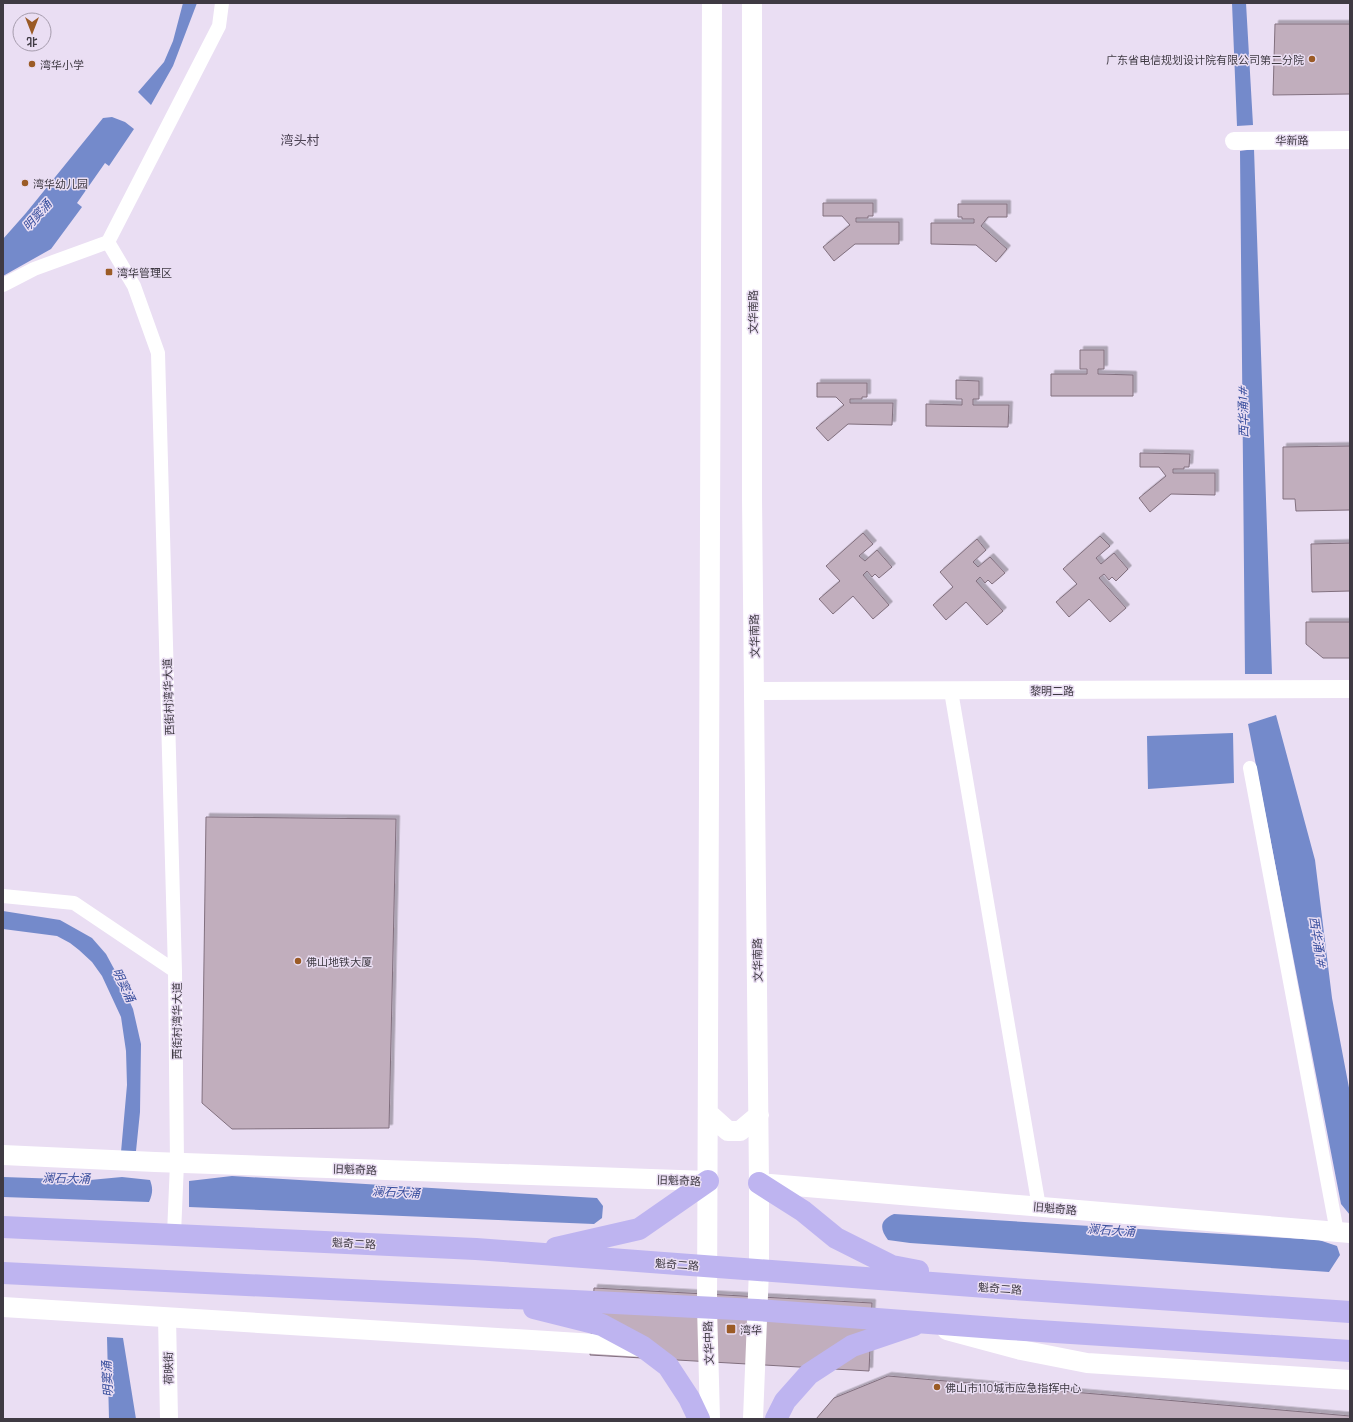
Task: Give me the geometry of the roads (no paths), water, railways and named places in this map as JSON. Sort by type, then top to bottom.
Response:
[{"type":"highway","points":[[531,1253],[639,1229],[672,1208],[708,1181]]},
{"type":"highway","points":[[759,1183],[803,1211],[836,1238],[892,1266],[1013,1289]]},
{"type":"highway","name":"魁奇二路","points":[[3,1227],[476,1249],[1013,1289],[1350,1312]]},
{"type":"highway","points":[[3,1273],[707,1307],[1009,1329],[1350,1351]]},
{"type":"highway","points":[[3,1287],[36,1274]]},
{"type":"highway","points":[[462,1295],[523,1306],[602,1325],[643,1347],[668,1366],[689,1398],[699,1419]]},
{"type":"highway","points":[[776,1419],[785,1401],[809,1374],[852,1346],[920,1323]]},
{"type":"main road","points":[[708,1266],[712,3]]},
{"type":"main road","name":"文华南路","points":[[752,3],[752,498],[759,1183],[758,1270]]},
{"type":"main road","points":[[708,1113],[728,1131],[740,1131],[758,1115]]},
{"type":"main road","name":"旧魁奇路","points":[[3,1155],[177,1163],[708,1181]]},
{"type":"main road","name":"旧魁奇路","points":[[759,1183],[1344,1232]]},
{"type":"main road","name":"文华中路","points":[[708,1266],[707,1307],[710,1419]]},
{"type":"main road","points":[[753,1419],[758,1270]]},
{"type":"main road","points":[[3,1307],[643,1347]]},
{"type":"main road","points":[[920,1323],[1021,1350],[1087,1363],[1350,1380]]},
{"type":"street","points":[[3,285],[34,269],[108,242],[219,26],[222,3]]},
{"type":"street","name":"华新路","points":[[1234,141],[1350,140]]},
{"type":"street","name":"西街村湾华大道","points":[[108,242],[134,286],[158,353],[175,971],[177,1163],[174,1234]]},
{"type":"street","points":[[951,690],[1039,1207]]},
{"type":"street","name":"黎明二路","points":[[754,691],[1350,690]]},
{"type":"street","points":[[1250,768],[1344,1232]]},
{"type":"street","points":[[3,896],[74,903],[175,971]]},
{"type":"street","name":"荷映街","points":[[168,1317],[169,1419]]},
{"type":"water","points":[[183,3],[197,3],[173,66],[151,105],[138,92],[164,62],[173,41]]},
{"type":"water","points":[[1232,3],[1246,3],[1253,125],[1237,126]]},
{"type":"water","name":"明窦涌","points":[[112,117],[125,122],[134,129],[109,166],[105,163],[77,203],[82,207],[51,249],[3,276],[3,239],[103,118]]},
{"type":"water","name":"西华涌1#","points":[[1254,149],[1272,674],[1245,674],[1240,151]]},
{"type":"water","name":"西华涌1#","points":[[1276,715],[1315,860],[1332,998],[1350,1093],[1350,1215],[1341,1204],[1248,724]]},
{"type":"water","points":[[1233,733],[1234,783],[1148,789],[1147,736]]},
{"type":"water","points":[[3,911],[60,920],[92,938],[106,954],[133,1009],[141,1044],[140,1112],[136,1151],[121,1152],[127,1085],[126,1051],[121,1017],[102,976],[92,962],[79,950],[57,936],[3,929]]},
{"type":"water","name":"澜石大涌","points":[[232,1176],[597,1198],[603,1206],[602,1218],[594,1224],[189,1207],[189,1181]]},
{"type":"water","points":[[3,1177],[90,1180],[122,1177],[150,1180],[152,1191],[149,1202],[3,1197]]},
{"type":"water","name":"澜石大涌","points":[[894,1214],[1319,1240],[1337,1246],[1340,1255],[1329,1272],[910,1243],[888,1240],[885,1236],[882,1225],[889,1216]]},
{"type":"water","points":[[107,1337],[123,1338],[136,1419],[109,1419]]},
{"type":"place","name":"广东省电信规划设计院有限公司第二分院","points":[[1312,59]]},
{"type":"place","name":"湾华小学","points":[[32,64]]},
{"type":"place","name":"湾华幼儿园","points":[[25,183]]},
{"type":"place","name":"湾华管理区","points":[[109,272]]},
{"type":"place","name":"佛山地铁大厦","points":[[298,961]]},
{"type":"place","name":"湾华","points":[[731,1329]]},
{"type":"place","name":"佛山市110城市应急指挥中心","points":[[937,1387]]},
{"type":"district","name":"湾头村","points":[[300,140]]}]
